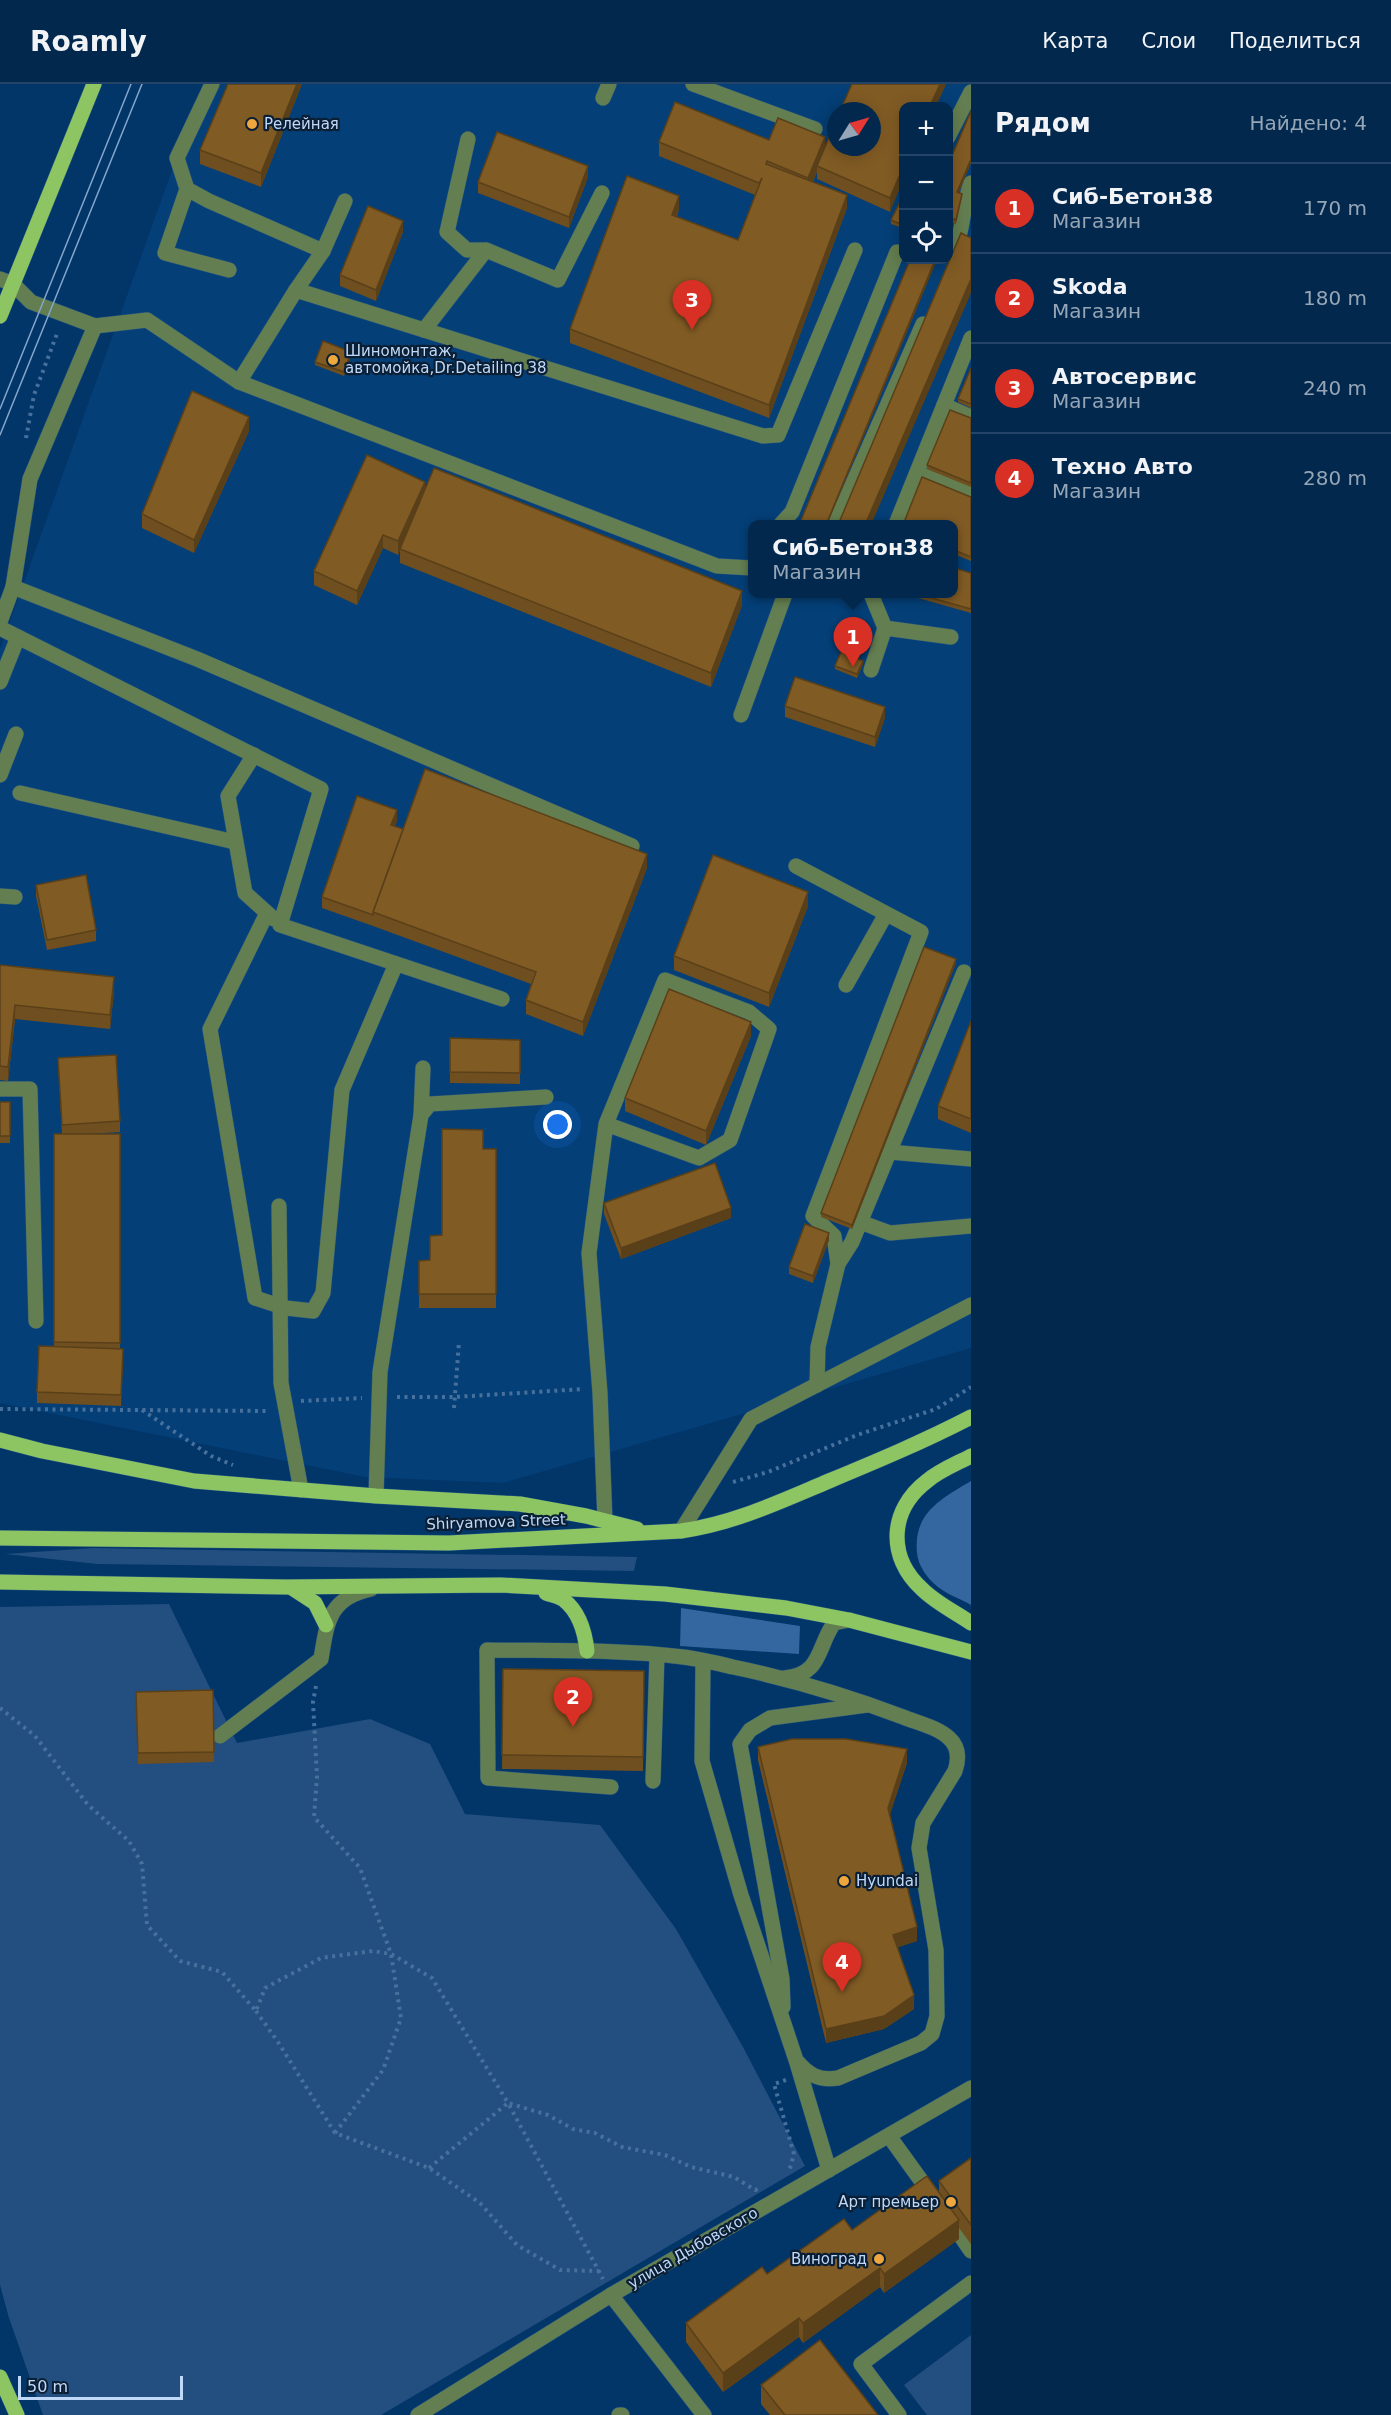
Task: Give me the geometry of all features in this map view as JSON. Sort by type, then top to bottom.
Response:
[{"type":"main road","points":[[0,316],[6,281],[94,84]]},
{"type":"main road","name":"Shiryamova Street","points":[[0,1538],[449,1543],[681,1531],[713,1526],[758,1511],[927,1440],[971,1417]]},
{"type":"main road","points":[[0,1440],[42,1451],[194,1481],[376,1496],[520,1504],[651,1532]]},
{"type":"main road","points":[[971,1456],[924,1483],[903,1512],[896,1533],[903,1564],[915,1582],[931,1597],[971,1623]]},
{"type":"main road","points":[[0,1582],[286,1587],[501,1585],[665,1594],[786,1608],[849,1620],[971,1652]]},
{"type":"main road","points":[[501,1585],[538,1590],[563,1599],[585,1633],[587,1651]]},
{"type":"main road","points":[[286,1587],[297,1590],[315,1603],[326,1625]]},
{"type":"main road","points":[[0,2377],[16,2415]]},
{"type":"street","points":[[212,84],[177,158],[187,189],[165,253],[229,270]]},
{"type":"street","points":[[693,84],[815,129]]},
{"type":"street","points":[[953,127],[971,92]]},
{"type":"street","points":[[468,140],[447,232],[467,250],[486,250],[558,279],[602,193]]},
{"type":"street","points":[[947,268],[960,236],[967,192],[971,183]]},
{"type":"street","points":[[187,189],[323,251]]},
{"type":"street","points":[[238,382],[323,251],[345,201]]},
{"type":"street","points":[[424,330],[486,250]]},
{"type":"street","points":[[296,291],[763,436],[778,435],[855,250]]},
{"type":"street","points":[[786,520],[792,512],[897,252]]},
{"type":"street","points":[[6,281],[31,302],[95,326],[147,320],[238,382],[717,566],[748,568]]},
{"type":"street","points":[[838,520],[928,311]]},
{"type":"street","points":[[0,622],[13,587],[30,479],[95,326]]},
{"type":"street","points":[[898,520],[971,338]]},
{"type":"street","points":[[944,405],[971,417]]},
{"type":"street","points":[[917,473],[971,494]]},
{"type":"street","points":[[13,587],[197,659],[632,846]]},
{"type":"street","points":[[741,715],[784,598]]},
{"type":"street","points":[[871,670],[885,628],[873,598]]},
{"type":"street","points":[[0,628],[321,789],[280,925]]},
{"type":"street","points":[[885,628],[951,638]]},
{"type":"street","points":[[0,681],[18,638]]},
{"type":"street","points":[[0,775],[16,734]]},
{"type":"street","points":[[254,755],[228,796],[245,893],[280,925],[502,999]]},
{"type":"street","points":[[20,793],[236,842]]},
{"type":"street","points":[[796,866],[921,932],[813,1216],[834,1236],[837,1264],[818,1347],[818,1385]]},
{"type":"street","points":[[267,913],[210,1029],[255,1298],[280,1307],[313,1311],[323,1293],[342,1090],[396,964]]},
{"type":"street","points":[[846,985],[886,914]]},
{"type":"street","points":[[837,1264],[852,1242],[964,972]]},
{"type":"street","points":[[605,1521],[599,1388],[589,1253],[606,1124],[665,980],[749,1012],[769,1029],[730,1140],[699,1158],[606,1124]]},
{"type":"street","points":[[376,1496],[380,1372],[421,1115],[423,1068]]},
{"type":"street","points":[[0,1089],[30,1089],[36,1321]]},
{"type":"street","points":[[421,1115],[430,1104],[546,1097]]},
{"type":"street","points":[[889,1152],[971,1159]]},
{"type":"street","points":[[279,1206],[280,1406],[301,1490]]},
{"type":"street","points":[[860,1222],[890,1233],[971,1226]]},
{"type":"street","points":[[681,1531],[752,1419],[971,1305]]},
{"type":"street","points":[[220,1736],[321,1659],[326,1625],[345,1597],[355,1592],[383,1587]]},
{"type":"street","points":[[784,1678],[798,1676],[808,1669],[820,1655],[834,1623],[849,1620]]},
{"type":"street","points":[[611,1787],[488,1778],[487,1650],[587,1651],[702,1660],[784,1678],[871,1705],[940,1732],[950,1739],[957,1752],[958,1762],[955,1771],[923,1823],[919,1848],[936,1950],[936,2026],[932,2034],[921,2043],[838,2078],[826,2080],[816,2078],[798,2067]]},
{"type":"street","points":[[653,1781],[657,1655]]},
{"type":"street","points":[[702,1660],[702,1761],[738,1884],[829,2170]]},
{"type":"street","points":[[784,2028],[782,1979],[740,1744],[750,1730],[770,1718],[871,1705]]},
{"type":"street","name":"улица Дыбовского","points":[[418,2415],[611,2295],[971,2088]]},
{"type":"street","points":[[889,2136],[971,2251]]},
{"type":"street","points":[[899,2415],[861,2364],[971,2283]]},
{"type":"street","points":[[611,2295],[704,2415]]},
{"type":"path","points":[[454,1408],[459,1342]]},
{"type":"path","points":[[708,1488],[768,1472],[857,1435],[936,1409],[971,1387]]},
{"type":"path","points":[[0,1409],[141,1410],[280,1406],[379,1397],[454,1397],[599,1388]]},
{"type":"path","points":[[141,1410],[211,1456],[242,1468]]},
{"type":"path","points":[[321,1659],[313,1702],[317,1778],[314,1817],[360,1868],[391,1954],[401,2018],[383,2070],[334,2133]]},
{"type":"path","points":[[0,1708],[35,1736],[88,1805],[129,1841],[142,1863],[147,1925],[180,1961],[222,1972],[256,2011],[278,2042],[334,2133],[429,2168],[480,2203],[518,2245],[560,2270],[599,2271]]},
{"type":"path","points":[[256,2011],[265,1988],[321,1958],[373,1951],[391,1954],[432,1978],[508,2103],[604,2280],[614,2274]]},
{"type":"path","points":[[788,2175],[794,2154],[774,2084],[798,2067]]},
{"type":"path","points":[[429,2168],[508,2103]]},
{"type":"path","points":[[508,2103],[548,2115],[573,2129],[595,2133],[622,2147],[665,2155],[691,2167],[734,2177],[755,2190]]},
{"type":"path","points":[[745,2196],[755,2190],[765,2188]]},
{"type":"shaded area","points":[[203,84],[971,84],[971,1348],[503,1483],[365,1477],[0,1403],[0,649]]},
{"type":"shaded area","points":[[971,1481],[971,1605],[942,1590],[927,1576],[918,1558],[917,1539],[924,1517],[931,1509],[949,1494]]},
{"type":"shaded area","points":[[93,1548],[637,1557],[634,1571],[97,1564],[5,1554]]},
{"type":"shaded area","points":[[169,1604],[237,1743],[370,1719],[430,1744],[465,1814],[600,1825],[676,1929],[743,2047],[805,2166],[381,2415],[43,2415],[9,2318],[0,2285],[0,1607]]},
{"type":"shaded area","points":[[681,1608],[800,1626],[799,1654],[680,1646]]},
{"type":"shaded area","points":[[971,2335],[971,2415],[927,2415],[904,2385]]},
{"type":"building","name":"Релейная","points":[[228,84],[297,84],[261,173],[200,150]]},
{"type":"building","points":[[852,84],[940,84],[932,102],[899,102],[899,177],[890,198],[817,166],[827,142],[827,156],[881,156],[881,102],[844,102]]},
{"type":"building","points":[[675,102],[769,140],[778,118],[825,137],[808,178],[767,161],[766,164],[847,195],[769,405],[570,329],[627,176],[679,196],[672,215],[738,240],[762,178],[759,183],[659,142]]},
{"type":"building","points":[[971,111],[971,159],[957,192],[962,194],[956,220],[953,219],[953,153]]},
{"type":"building","points":[[497,132],[588,166],[569,217],[478,182]]},
{"type":"building","points":[[899,204],[899,223],[891,220]]},
{"type":"building","points":[[368,206],[403,221],[376,290],[340,275]]},
{"type":"building","points":[[961,233],[971,238],[971,279],[867,520],[840,520],[948,264],[953,264],[953,252]]},
{"type":"building","points":[[908,264],[933,264],[828,520],[801,520]]},
{"type":"building","name":"Шиномонтаж, автомойка,Dr.Detailing 38","points":[[323,341],[351,352],[344,372],[315,362]]},
{"type":"building","points":[[971,368],[971,404],[958,399]]},
{"type":"building","points":[[192,391],[249,417],[194,540],[142,514]]},
{"type":"building","points":[[950,410],[971,418],[971,483],[927,465]]},
{"type":"building","points":[[367,455],[425,482],[398,541],[383,535],[357,591],[314,571]]},
{"type":"building","points":[[434,468],[742,591],[711,673],[400,549]]},
{"type":"building","points":[[922,477],[971,497],[971,557],[958,552],[958,520],[905,520]]},
{"type":"building","points":[[958,569],[971,573],[971,609],[931,598],[958,598]]},
{"type":"building","points":[[841,652],[863,661],[857,674],[835,666]]},
{"type":"building","points":[[795,677],[885,707],[875,737],[785,706]]},
{"type":"building","points":[[425,769],[647,854],[583,1022],[526,1000],[536,972],[373,912]]},
{"type":"building","points":[[357,796],[397,810],[391,825],[403,829],[373,915],[322,897]]},
{"type":"building","points":[[713,855],[808,892],[769,993],[674,956]]},
{"type":"building","points":[[86,875],[96,930],[47,940],[36,885]]},
{"type":"building","points":[[924,947],[956,959],[852,1225],[821,1213]]},
{"type":"building","points":[[0,965],[114,977],[110,1015],[15,1005],[8,1067],[0,1066]]},
{"type":"building","points":[[669,989],[751,1022],[706,1131],[625,1098]]},
{"type":"building","points":[[971,1021],[971,1119],[938,1106]]},
{"type":"building","points":[[450,1038],[520,1040],[520,1073],[450,1072]]},
{"type":"building","points":[[116,1055],[120,1121],[62,1125],[58,1058]]},
{"type":"building","points":[[0,1102],[10,1102],[10,1136],[0,1136]]},
{"type":"building","points":[[442,1129],[483,1130],[483,1149],[496,1149],[496,1294],[419,1294],[419,1261],[430,1260],[430,1236],[442,1235]]},
{"type":"building","points":[[54,1134],[120,1134],[120,1343],[54,1342]]},
{"type":"building","points":[[715,1163],[731,1208],[621,1248],[604,1203]]},
{"type":"building","points":[[805,1224],[829,1233],[813,1276],[789,1267]]},
{"type":"building","points":[[39,1346],[123,1349],[121,1395],[37,1392]]},
{"type":"building","points":[[503,1669],[644,1671],[643,1757],[502,1755]]},
{"type":"building","points":[[213,1690],[214,1752],[138,1753],[136,1692]]},
{"type":"building","name":"Hyundai","points":[[792,1739],[846,1739],[907,1749],[888,1808],[917,1927],[893,1935],[914,1995],[884,2016],[826,2029],[758,1747]]},
{"type":"building","points":[[971,2158],[971,2225],[939,2181]]},
{"type":"building","points":[[927,2176],[959,2220],[884,2274],[880,2268],[803,2323],[799,2318],[723,2373],[686,2323],[762,2267],[767,2274],[844,2219],[852,2230]]},
{"type":"building","points":[[820,2340],[878,2415],[785,2415],[761,2385]]},
{"type":"tram line","points":[[0,409],[131,84]]},
{"type":"tram line","points":[[0,435],[142,84]]},
{"type":"place","name":"Релейная","points":[[252,124]]},
{"type":"place","name":"Автосервис","points":[[692,330]]},
{"type":"place","name":"Шиномонтаж, автомойка,Dr.Detailing 38","points":[[333,360]]},
{"type":"place","name":"Сиб-Бетон38","points":[[853,667]]},
{"type":"place","name":"Skoda","points":[[573,1727]]},
{"type":"place","name":"Hyundai","points":[[844,1881]]},
{"type":"place","name":"Техно Авто","points":[[842,1992]]},
{"type":"place","name":"Арт премьер","points":[[951,2202]]},
{"type":"place","name":"Виноград","points":[[879,2259]]}]
